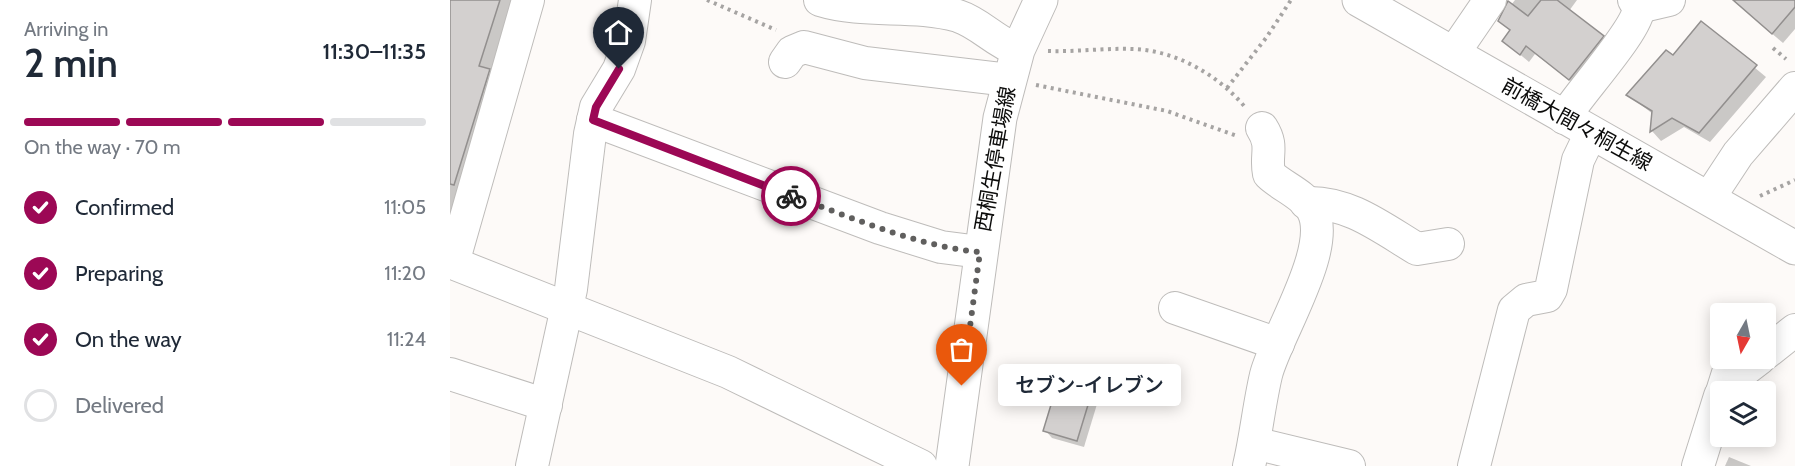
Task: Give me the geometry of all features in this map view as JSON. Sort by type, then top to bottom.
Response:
[{"type":"main road","name":"西桐生停車場線","points":[[952,466],[1000,118],[1023,66],[1041,0]]},
{"type":"main road","name":"前橋大間々桐生線","points":[[1359,0],[1795,248]]},
{"type":"street","points":[[528,0],[452,262],[728,372],[921,466]]},
{"type":"street","points":[[532,466],[567,306],[593,120],[596,107],[629,41],[635,0]]},
{"type":"street","points":[[820,0],[859,8],[928,10],[957,16],[974,22],[1023,66]]},
{"type":"street","points":[[1453,54],[1490,0]]},
{"type":"street","points":[[1474,466],[1514,310],[1526,300],[1547,296],[1551,289],[1578,160],[1577,97],[1635,23],[1636,4],[1670,0]]},
{"type":"street","points":[[795,55],[866,63],[1023,66]]},
{"type":"street","points":[[1709,198],[1731,164],[1795,88]]},
{"type":"street","points":[[593,120],[880,228],[941,247],[980,252]]},
{"type":"street","points":[[1266,138],[1269,174],[1312,209],[1315,225],[1309,276],[1266,374],[1252,455],[1349,466]]},
{"type":"street","points":[[1306,203],[1335,205],[1359,214],[1417,249],[1448,244]]},
{"type":"street","points":[[1175,308],[1278,344]]},
{"type":"street","points":[[1776,345],[1795,330]]},
{"type":"street","points":[[1726,381],[1728,373],[1746,369]]},
{"type":"street","points":[[450,374],[546,405]]},
{"type":"street","points":[[1698,466],[1710,429]]},
{"type":"path","points":[[707,0],[788,35],[795,55]]},
{"type":"path","points":[[1227,88],[1266,38],[1291,0]]},
{"type":"path","points":[[1773,48],[1786,59]]},
{"type":"path","points":[[1023,66],[1133,49],[1168,55],[1187,63],[1227,88],[1266,138]]},
{"type":"path","points":[[1023,66],[1167,111],[1266,138]]},
{"type":"path","points":[[1759,197],[1795,180]]},
{"type":"building","points":[[450,0],[500,0],[479,66],[490,69],[454,185],[450,184]]},
{"type":"building","points":[[1541,0],[1557,0],[1604,36],[1569,80],[1526,46],[1520,55],[1502,41],[1510,30],[1498,21],[1508,1],[1528,16]]},
{"type":"building","points":[[1733,0],[1795,0],[1795,7],[1772,34]]},
{"type":"building","points":[[1701,21],[1757,65],[1699,133],[1672,118],[1650,132],[1652,111],[1626,95],[1666,50],[1673,55]]},
{"type":"building","points":[[1061,372],[1095,382],[1077,441],[1043,431]]},
{"type":"way so far","points":[[791,196],[941,247],[980,252],[962,386]]},
{"type":"place","name":"セブン-イレブン","points":[[962,386]]},
{"type":"route","points":[[619,69],[596,107],[593,120],[791,196]]}]
